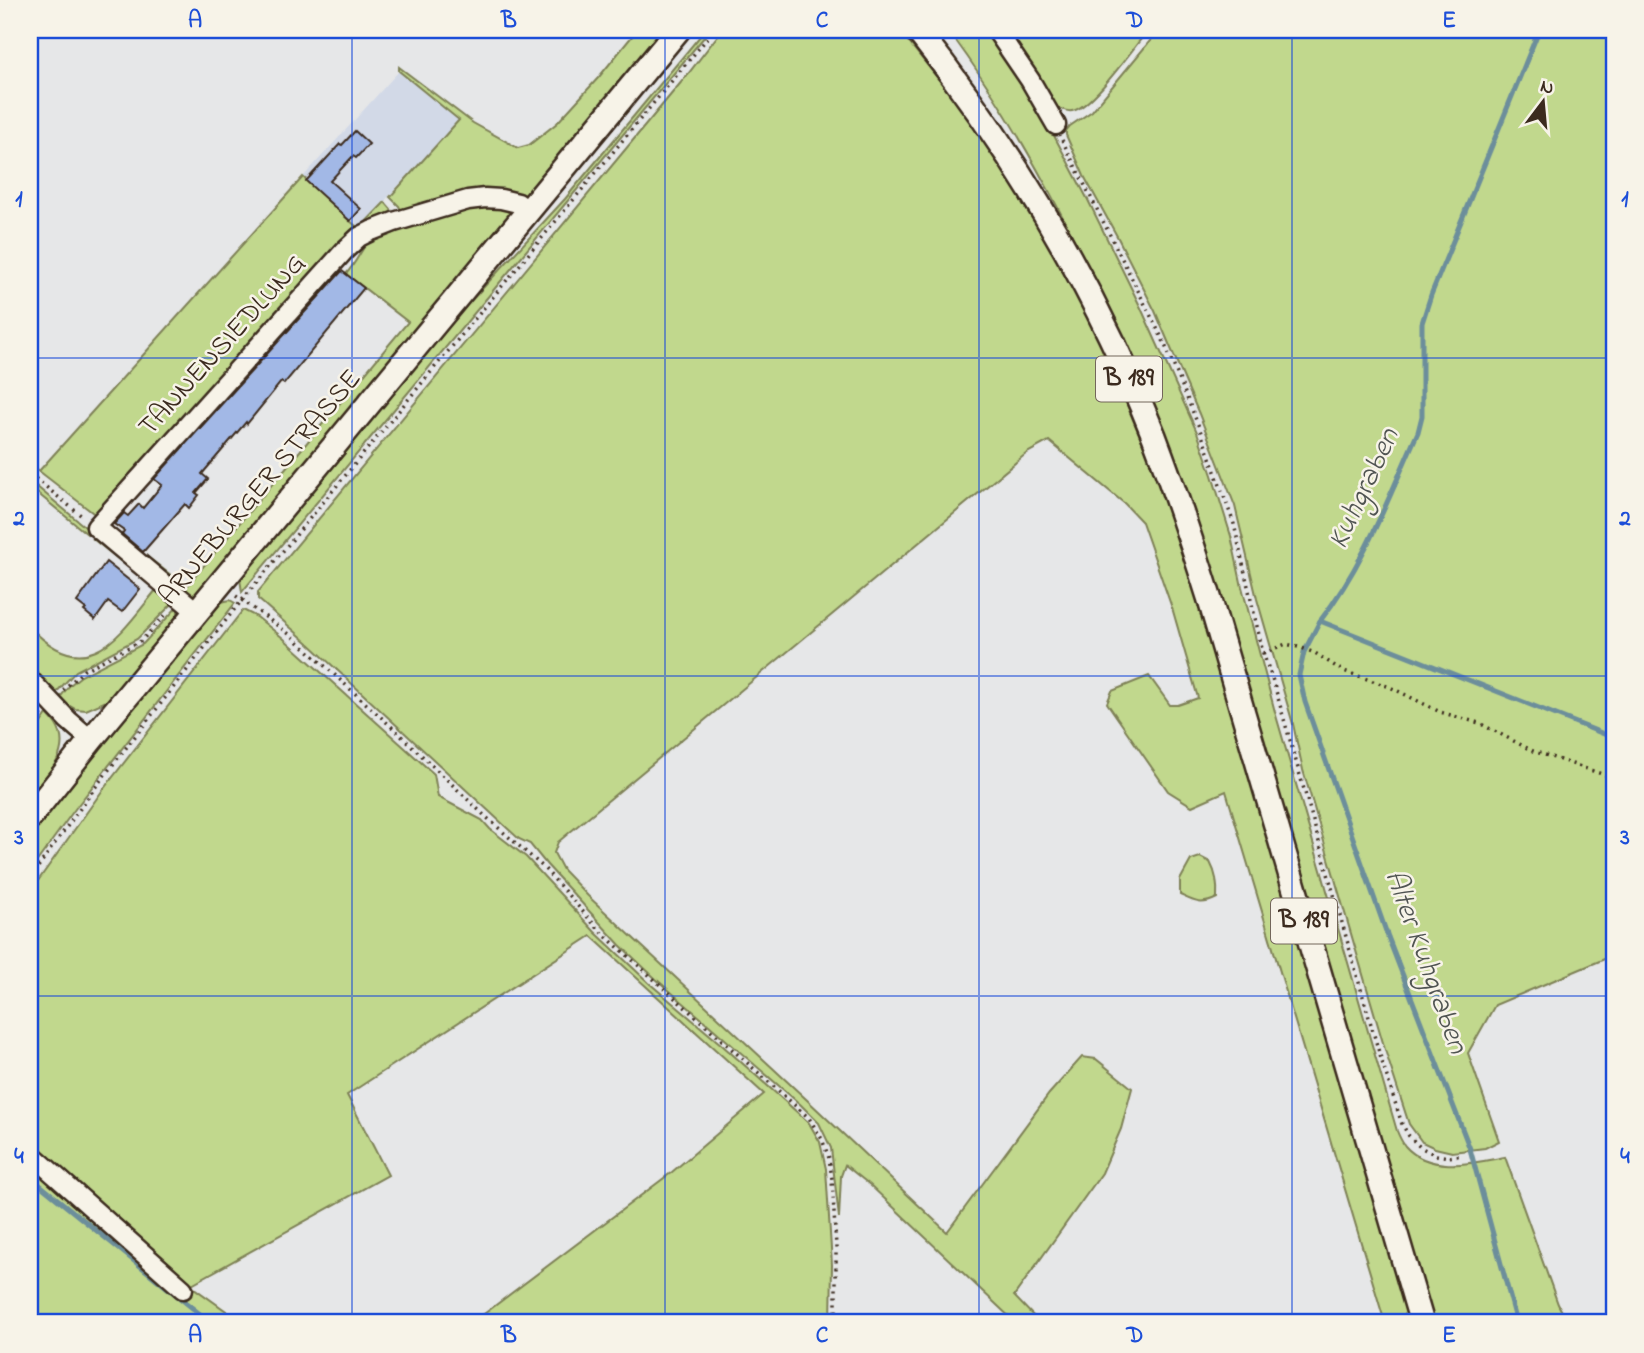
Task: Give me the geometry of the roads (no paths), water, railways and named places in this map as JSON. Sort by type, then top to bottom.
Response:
[{"type":"main road","name":"ARNEBURGER STRASSE","points":[[30,817],[189,605],[220,584],[678,30]]},
{"type":"main road","name":"B 189","points":[[917,30],[985,121],[1062,243],[1118,355],[1153,435],[1188,532],[1223,643],[1422,1323]]},
{"type":"street","points":[[996,30],[1056,125]]},
{"type":"street","name":"TANNENSIEDLUNG","points":[[189,605],[96,527],[359,237],[394,222],[468,200],[485,198],[535,204]]},
{"type":"street","points":[[30,680],[90,740]]},
{"type":"street","points":[[30,1153],[183,1289]]},
{"type":"waterway","name":"Kuhgraben","points":[[1539,30],[1422,323],[1422,416],[1418,432],[1363,553],[1320,621],[1614,738]]},
{"type":"waterway","name":"Alter Kuhgraben","points":[[1320,621],[1304,652],[1299,675],[1305,702],[1388,937],[1470,1149],[1517,1323]]},
{"type":"waterway","points":[[30,1177],[211,1323]]}]
